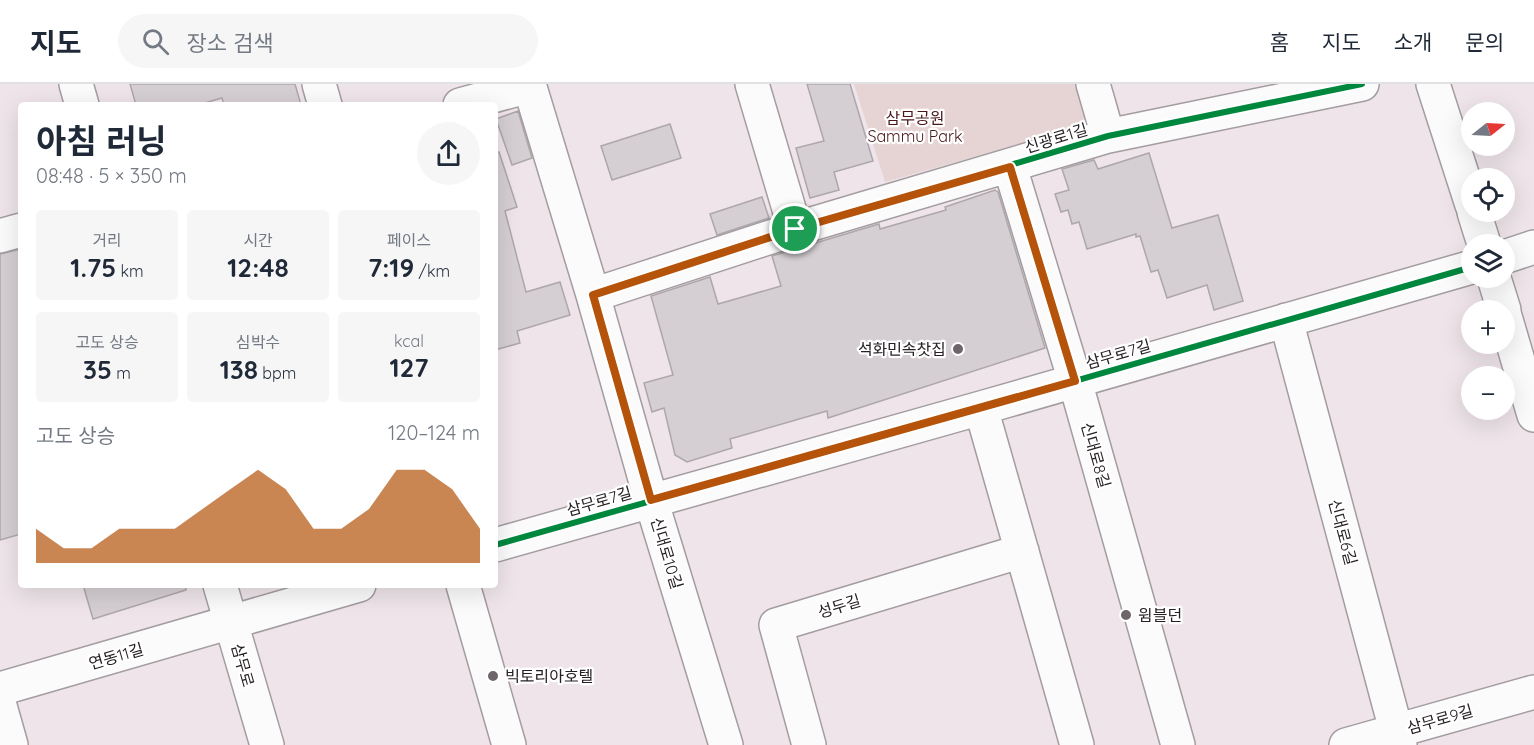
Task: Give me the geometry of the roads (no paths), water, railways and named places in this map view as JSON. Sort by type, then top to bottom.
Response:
[{"type":"street","points":[[76,84],[81,102]]},
{"type":"street","points":[[319,84],[324,102]]},
{"type":"street","points":[[752,84],[795,229]]},
{"type":"street","points":[[1093,84],[1108,136]]},
{"type":"street","name":"신광로1길","points":[[593,295],[795,229],[1010,167],[1108,136],[1362,84]]},
{"type":"street","points":[[1433,84],[1461,171]]},
{"type":"street","points":[[470,102],[529,85]]},
{"type":"street","name":"신대로10길","points":[[529,85],[726,745]]},
{"type":"street","name":"신대로8길","points":[[1010,167],[1075,381],[1178,745]]},
{"type":"street","points":[[0,236],[18,231]]},
{"type":"street","points":[[1515,253],[1534,247]]},
{"type":"street","name":"삼무로7길","points":[[498,544],[1461,270]]},
{"type":"street","name":"신대로6길","points":[[1286,320],[1398,738]]},
{"type":"street","points":[[1515,350],[1534,416]]},
{"type":"street","points":[[981,408],[1077,745]]},
{"type":"street","name":"성두길","points":[[809,745],[776,625],[1022,551]]},
{"type":"street","name":"삼무로","points":[[221,588],[267,745]]},
{"type":"street","points":[[231,623],[349,588]]},
{"type":"street","points":[[464,588],[509,745]]},
{"type":"street","name":"연동11길","points":[[0,689],[231,623]]},
{"type":"street","name":"삼무로9길","points":[[1347,745],[1398,738],[1534,692]]},
{"type":"street","points":[[0,706],[11,745]]},
{"type":"place","name":"석화민속찻집","points":[[958,349]]},
{"type":"place","name":"윔블던","points":[[1126,615]]},
{"type":"place","name":"빅토리아호텔","points":[[493,676]]},
{"type":"park label","name":"삼무공원 Sammu Park","points":[[915,127]]}]
